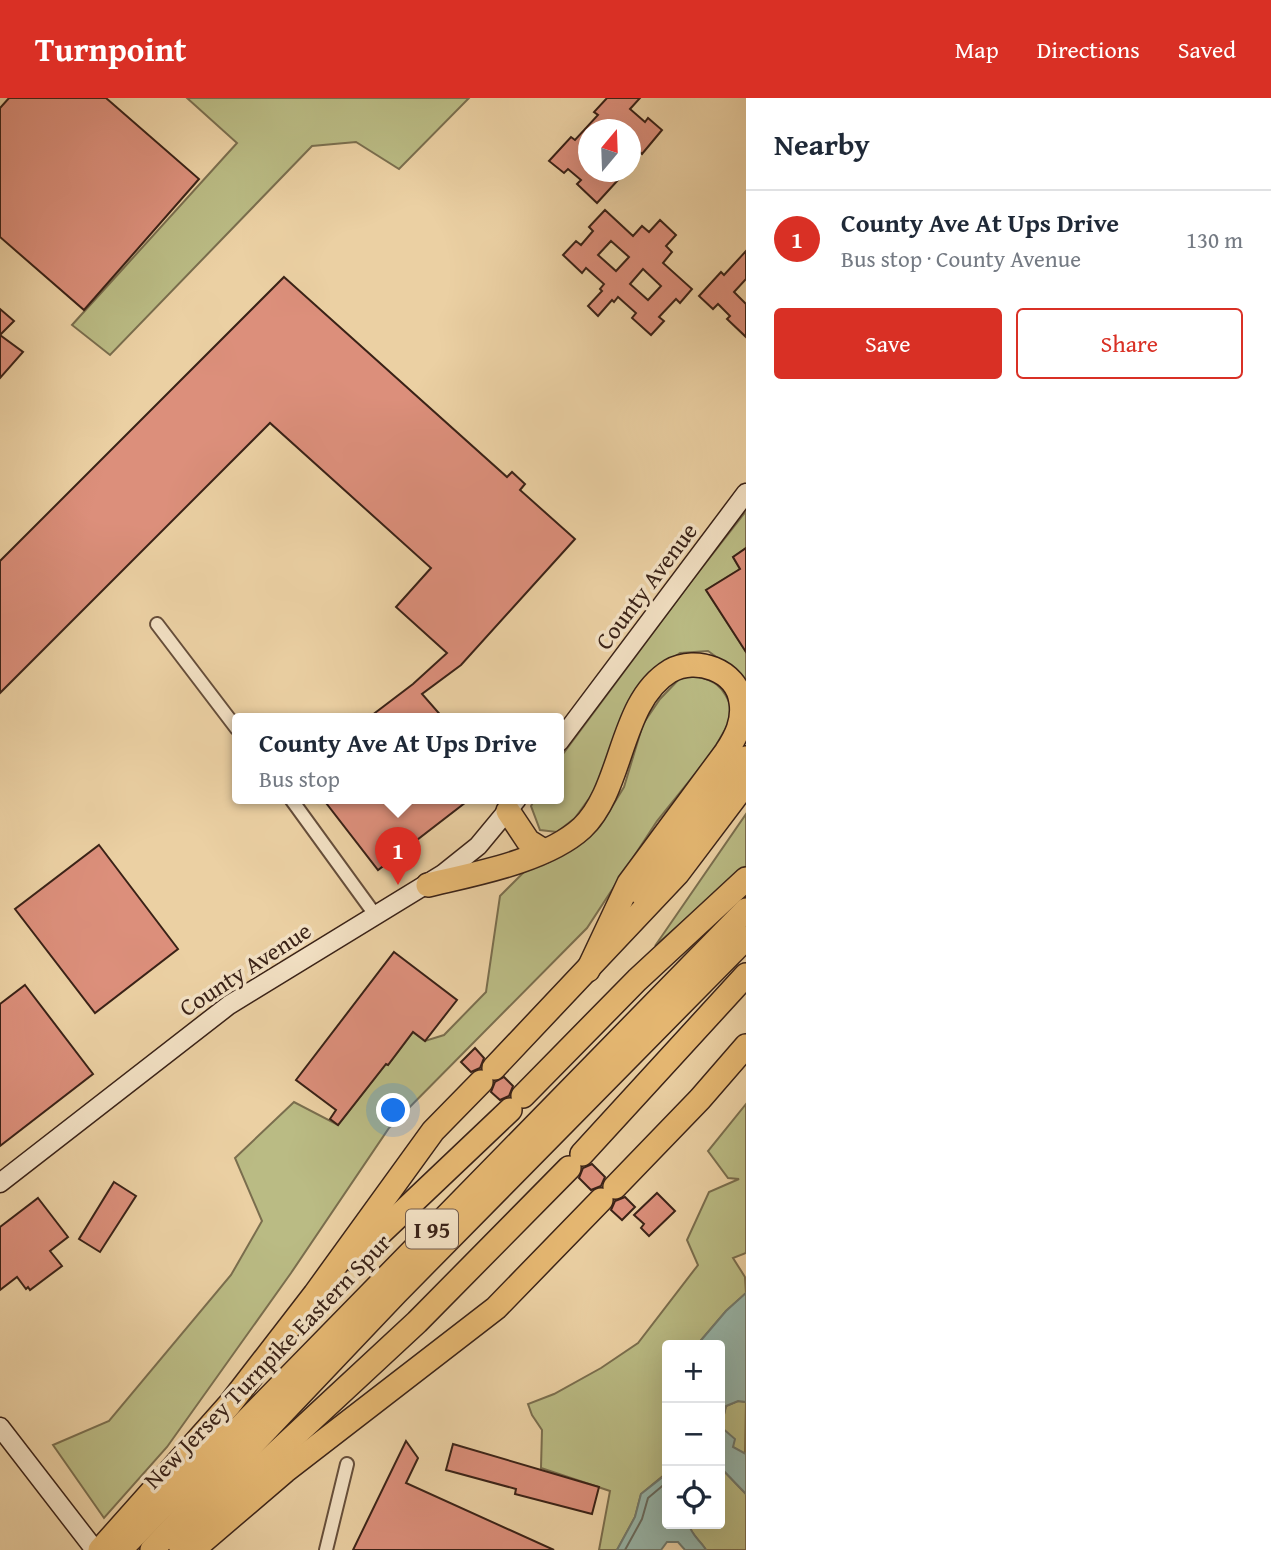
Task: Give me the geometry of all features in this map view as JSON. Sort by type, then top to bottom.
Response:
[{"type":"highway","points":[[428,885],[480,872],[544,851],[566,840],[590,819],[602,798],[643,702],[661,678],[677,668],[696,664],[714,669],[735,686],[741,703],[741,718],[736,735],[629,883],[588,970]]},
{"type":"highway","points":[[588,970],[696,820],[746,758]]},
{"type":"highway","points":[[98,1550],[205,1433],[315,1294],[433,1131],[678,873],[746,783]]},
{"type":"highway","points":[[513,805],[528,841],[544,851]]},
{"type":"highway","points":[[315,1294],[460,1160],[637,980],[746,879]]},
{"type":"highway","name":"New Jersey Turnpike Eastern Spur","points":[[120,1550],[746,910]]},
{"type":"highway","name":"New Jersey Turnpike Eastern Spur","points":[[152,1550],[396,1293],[746,938]]},
{"type":"highway","points":[[172,1550],[417,1322],[575,1161],[746,975]]},
{"type":"highway","points":[[193,1550],[285,1471],[496,1308],[700,1099],[746,1046]]},
{"type":"main road","name":"County Avenue","points":[[564,735],[746,493]]},
{"type":"main road","name":"County Avenue","points":[[0,1183],[211,1017],[428,885],[472,851],[513,805]]},
{"type":"main road","points":[[0,1427],[98,1550]]},
{"type":"street","points":[[157,624],[232,722]]},
{"type":"street","points":[[295,804],[376,916]]},
{"type":"street","points":[[326,1550],[347,1464]]},
{"type":"green space","points":[[187,98],[469,98],[399,169],[356,142],[312,146],[110,355],[72,325],[237,143]]},
{"type":"green space","points":[[746,511],[746,548],[733,557],[740,569],[706,590],[746,652],[746,687],[733,669],[708,651],[680,653],[654,672],[598,786],[575,818],[557,832],[540,830],[532,804],[564,804],[564,753]]},
{"type":"green space","points":[[684,674],[704,678],[722,689],[734,714],[711,754],[657,821],[587,928],[389,1128],[291,1273],[167,1447],[104,1518],[53,1445],[109,1421],[231,1275],[262,1221],[235,1158],[294,1102],[338,1125],[413,1032],[425,1041],[444,1035],[486,992],[500,896],[524,872],[573,849],[600,826],[624,787],[643,724],[660,699]]},
{"type":"green space","points":[[746,814],[746,866],[655,946]]},
{"type":"green space","points":[[746,1104],[746,1253],[733,1258],[745,1277],[746,1293],[701,1340],[662,1340],[662,1477],[641,1494],[635,1517],[617,1550],[599,1550],[610,1491],[541,1468],[542,1430],[528,1404],[554,1394],[601,1368],[638,1343],[698,1265],[687,1240],[709,1192],[739,1179],[728,1178],[708,1151]]},
{"type":"green space","points":[[738,1401],[746,1402],[745,1454],[733,1447],[725,1434],[726,1406]]},
{"type":"green space","points":[[725,1472],[746,1494],[746,1550],[706,1550],[691,1529],[725,1529]]},
{"type":"water","points":[[746,1293],[746,1402],[738,1401],[726,1406],[725,1410],[725,1340],[701,1340]]},
{"type":"water","points":[[725,1430],[735,1439],[733,1447],[746,1454],[746,1494],[725,1472]]},
{"type":"water","points":[[662,1478],[662,1529],[690,1529],[706,1550],[685,1550],[678,1542],[667,1542],[661,1550],[617,1550],[635,1517],[641,1494]]},
{"type":"building","points":[[9,98],[106,98],[199,179],[84,310],[0,237],[0,108]]},
{"type":"building","points":[[607,98],[640,98],[630,109],[645,122],[648,118],[662,130],[642,154],[641,119],[594,119],[598,115],[594,112]]},
{"type":"building","points":[[571,137],[575,140],[578,137],[578,177],[568,169],[564,173],[549,161]]},
{"type":"building","points":[[579,182],[616,182],[597,203],[577,184]]},
{"type":"building","points":[[605,210],[633,236],[642,226],[649,232],[660,220],[676,235],[666,246],[672,252],[663,263],[692,289],[680,303],[676,299],[659,317],[664,321],[651,335],[632,318],[636,313],[618,297],[598,316],[588,306],[602,291],[600,289],[604,284],[586,268],[582,273],[563,255],[576,241],[581,245],[593,231],[589,227]],"holes":[[[611,241],[629,257],[616,271],[598,255]],[[643,269],[661,286],[648,300],[630,284]]]},
{"type":"building","points":[[746,251],[746,279],[734,292],[746,304],[746,337],[727,319],[730,316],[718,304],[713,309],[699,296],[721,272],[724,275]]},
{"type":"building","points":[[284,277],[507,477],[512,472],[525,484],[520,490],[575,539],[461,665],[422,694],[439,713],[375,713],[447,653],[396,607],[431,568],[270,423],[0,693],[0,561]]},
{"type":"building","points":[[0,309],[14,321],[0,335]]},
{"type":"building","points":[[0,335],[23,352],[0,378]]},
{"type":"building","points":[[746,548],[746,652],[706,590],[740,569],[733,557]]},
{"type":"building","points":[[327,804],[464,804],[378,870]]},
{"type":"building","points":[[99,845],[178,949],[95,1013],[15,909]]},
{"type":"building","points":[[394,952],[457,1000],[425,1041],[413,1032],[338,1125],[330,1119],[336,1110],[296,1080]]},
{"type":"building","points":[[25,985],[93,1074],[0,1146],[0,1004]]},
{"type":"building","points":[[475,1048],[484,1058],[480,1068],[471,1072],[461,1062]]},
{"type":"building","points":[[504,1077],[513,1086],[509,1096],[500,1100],[491,1092],[495,1082]]},
{"type":"building","points":[[592,1164],[605,1177],[601,1186],[591,1190],[579,1178],[583,1168]]},
{"type":"building","points":[[114,1182],[136,1196],[100,1252],[79,1239]]},
{"type":"building","points":[[657,1193],[675,1211],[649,1236],[641,1228],[644,1224],[634,1215]]},
{"type":"building","points":[[625,1197],[635,1207],[622,1220],[611,1210],[615,1201]]},
{"type":"building","points":[[38,1198],[68,1237],[50,1251],[62,1266],[30,1290],[28,1287],[26,1289],[17,1277],[0,1290],[0,1227]]},
{"type":"building","points":[[406,1441],[418,1458],[406,1483],[554,1550],[353,1550]]},
{"type":"building","points":[[453,1444],[599,1487],[592,1514],[515,1494],[516,1489],[446,1470]]},
{"type":"place","name":"County Ave At Ups Drive","points":[[398,885]]}]
